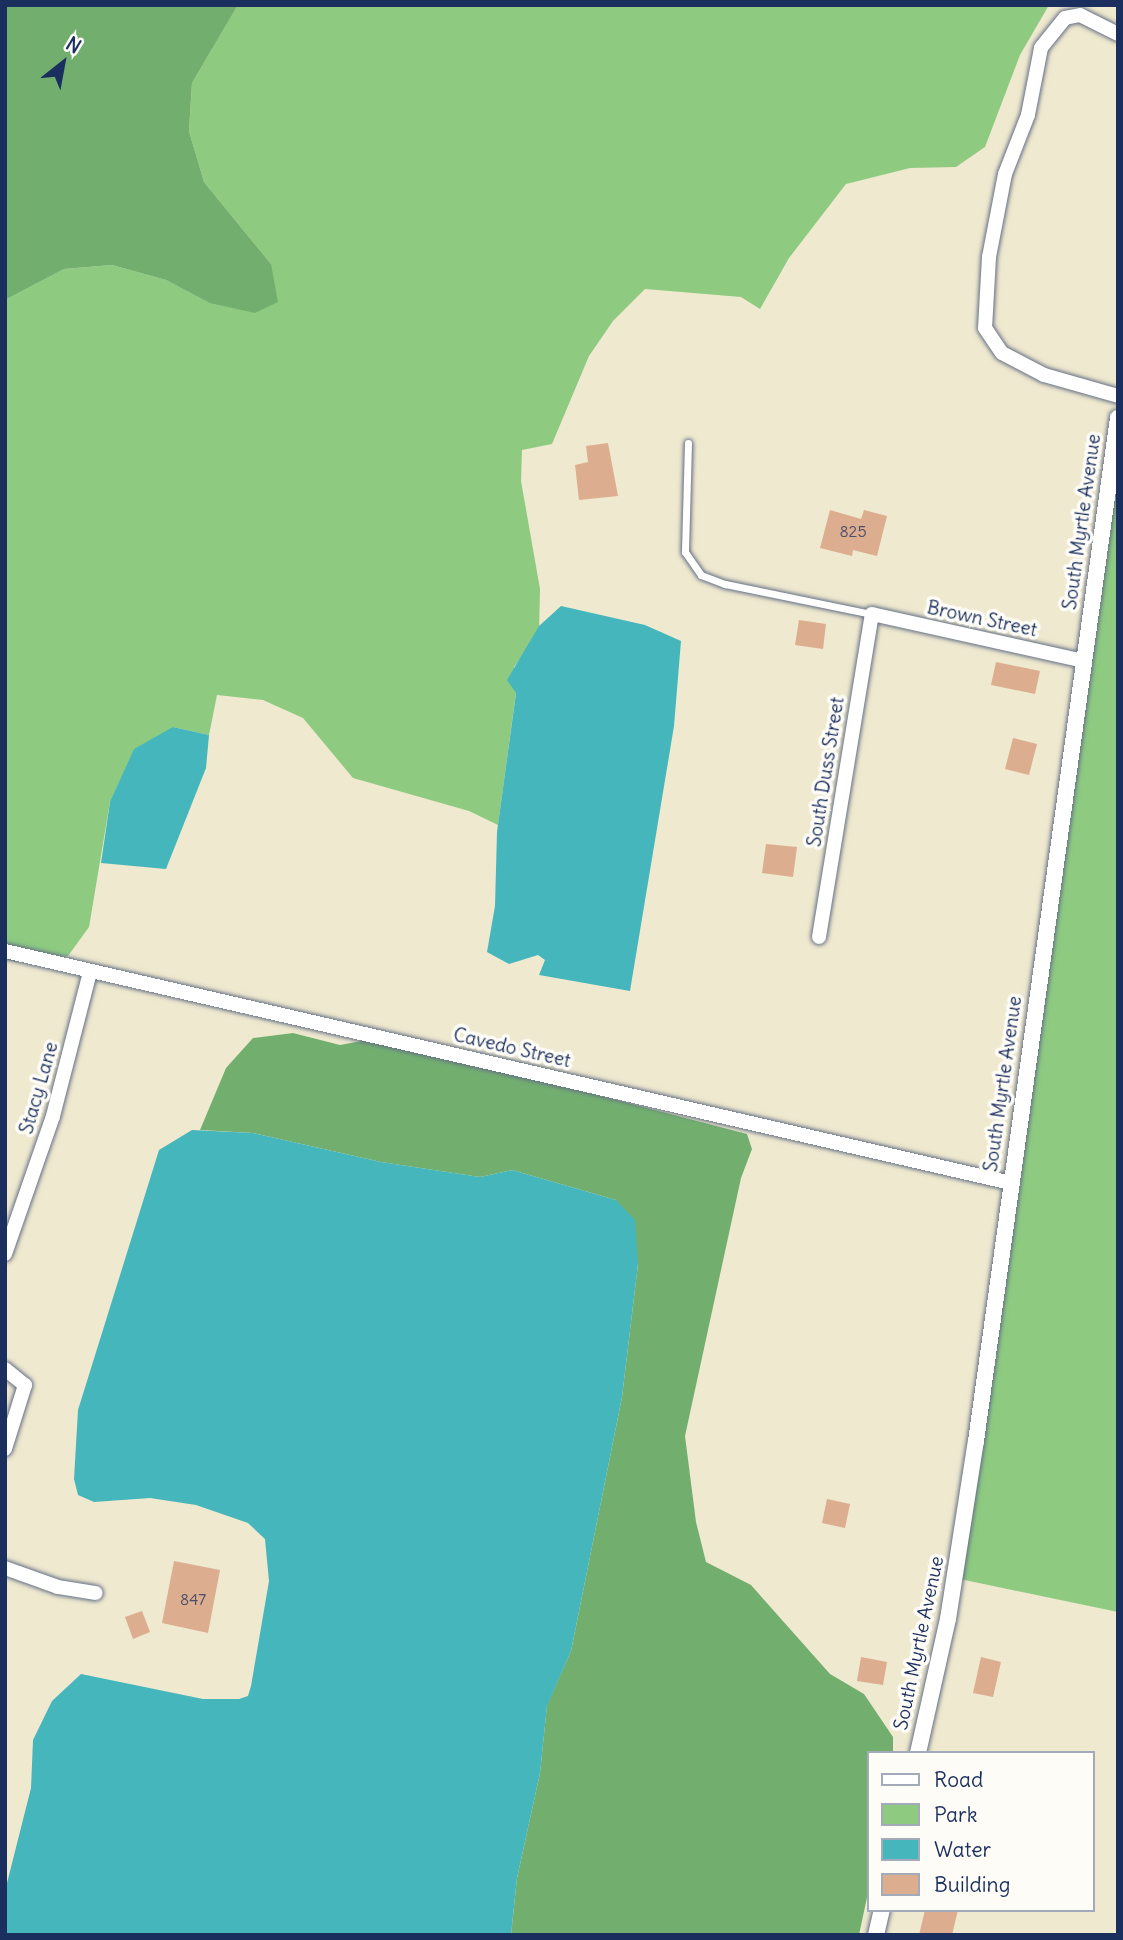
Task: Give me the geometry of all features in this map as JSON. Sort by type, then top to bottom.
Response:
[{"type":"street","points":[[1118,34],[1080,15],[1065,18],[1041,48],[1028,115],[1005,174],[989,257],[985,328],[1002,353],[1044,375],[1118,396]]},
{"type":"street","name":"South Myrtle Avenue","points":[[918,1751],[948,1619],[1118,418]]},
{"type":"street","name":"Brown Street","points":[[872,614],[1084,661]]},
{"type":"street","name":"South Duss Street","points":[[819,937],[872,614]]},
{"type":"street","name":"Cavedo Street","points":[[5,951],[1011,1183]]},
{"type":"street","name":"Stacy Lane","points":[[5,1254],[53,1116],[90,972]]},
{"type":"street","points":[[5,1369],[26,1385],[5,1449]]},
{"type":"street","points":[[5,1568],[58,1587],[96,1593]]},
{"type":"street","points":[[876,1935],[882,1912]]},
{"type":"lane","points":[[688,443],[685,552],[691,566],[725,584],[872,614]]},
{"type":"green space","points":[[5,5],[238,5],[192,83],[189,131],[204,182],[271,264],[278,302],[255,313],[210,303],[166,280],[112,265],[64,269],[5,300]]},
{"type":"green space","points":[[238,5],[1049,5],[1020,55],[985,147],[956,167],[910,168],[846,184],[789,258],[760,309],[741,297],[645,289],[613,321],[589,356],[552,444],[522,450],[521,481],[540,589],[539,633],[514,667],[516,692],[498,825],[469,811],[353,778],[303,718],[263,700],[217,695],[209,735],[173,727],[110,802],[89,927],[68,956],[15,962],[5,959],[5,300],[64,269],[112,265],[166,280],[211,303],[271,264],[204,182],[189,131],[192,83]]},
{"type":"green space","points":[[1118,418],[1118,1612],[955,1578]]},
{"type":"green space","points":[[293,1033],[340,1045],[378,1038],[747,1134],[752,1149],[741,1178],[685,1436],[696,1522],[706,1562],[751,1585],[830,1674],[864,1694],[893,1737],[893,1751],[867,1751],[867,1897],[859,1935],[511,1935],[517,1878],[540,1773],[547,1705],[571,1651],[622,1397],[638,1264],[616,1200],[512,1170],[480,1177],[381,1162],[253,1133],[200,1130],[226,1068],[253,1038]]},
{"type":"water","points":[[561,606],[645,625],[681,641],[674,726],[630,991],[539,975],[545,960],[538,955],[509,964],[487,952],[495,906],[497,832],[516,693],[507,680],[539,626]]},
{"type":"water","points":[[173,727],[209,735],[206,768],[166,869],[101,863],[110,802],[134,749]]},
{"type":"water","points":[[192,1130],[253,1133],[381,1162],[480,1177],[512,1170],[616,1200],[635,1220],[638,1264],[622,1397],[571,1651],[547,1706],[540,1773],[517,1878],[511,1935],[5,1935],[6,1887],[31,1788],[33,1740],[52,1701],[81,1674],[203,1699],[239,1699],[248,1696],[251,1686],[269,1581],[265,1539],[248,1523],[196,1505],[150,1498],[94,1502],[78,1495],[74,1479],[78,1410],[159,1150]]},
{"type":"building","points":[[608,443],[618,496],[579,500],[575,465],[588,462],[586,446]]},
{"type":"building","points":[[830,510],[861,519],[864,510],[887,516],[877,556],[853,550],[852,556],[820,548]]},
{"type":"building","points":[[799,620],[826,624],[823,649],[795,645]]},
{"type":"building","points":[[996,662],[1040,671],[1035,694],[991,685]]},
{"type":"building","points":[[1013,738],[1037,744],[1029,775],[1005,769]]},
{"type":"building","points":[[766,844],[797,847],[793,877],[762,873]]},
{"type":"building","points":[[827,1499],[850,1504],[845,1528],[822,1523]]},
{"type":"building","points":[[174,1561],[220,1570],[208,1633],[162,1623]]},
{"type":"building","points":[[142,1611],[150,1632],[133,1639],[125,1617]]},
{"type":"building","points":[[861,1657],[887,1662],[883,1685],[857,1681]]},
{"type":"building","points":[[981,1657],[1001,1662],[993,1697],[973,1693]]},
{"type":"building","points":[[925,1912],[958,1912],[952,1935],[919,1935]]}]
